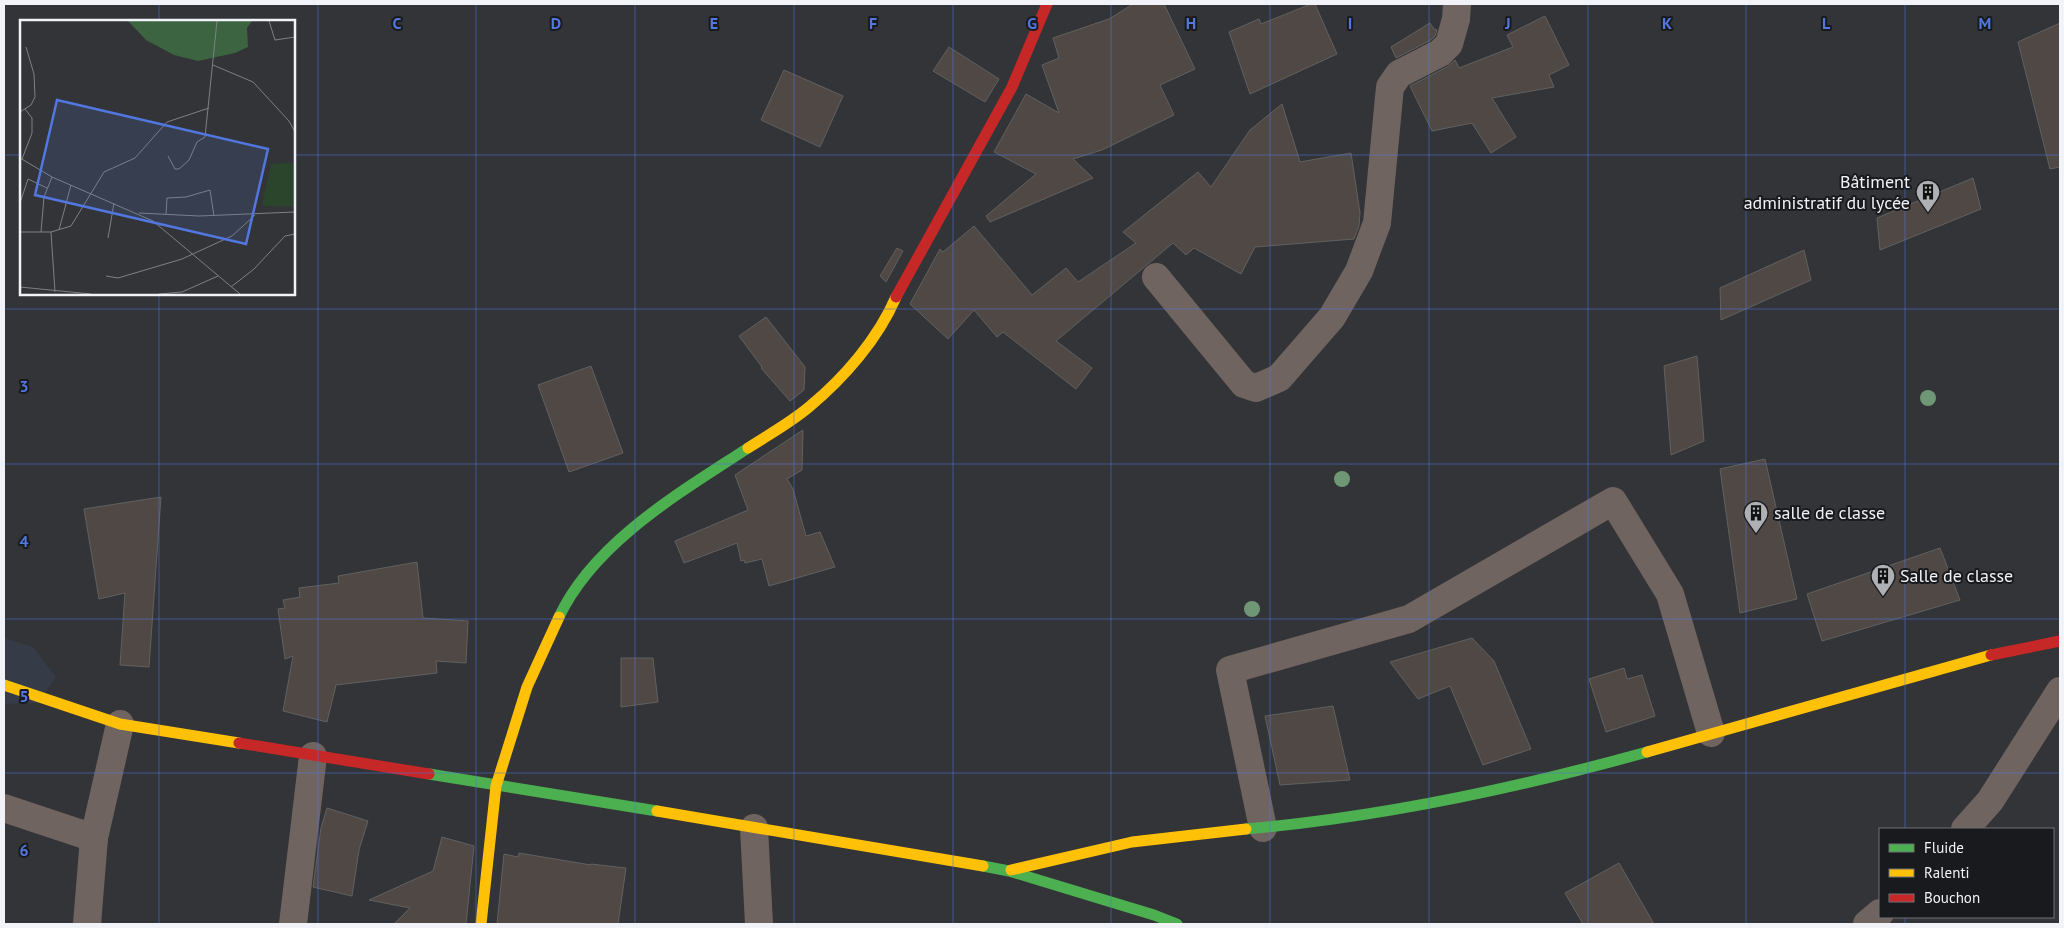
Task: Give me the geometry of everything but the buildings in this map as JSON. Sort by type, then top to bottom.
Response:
[{"type":"street","points":[[481,924],[496,786],[526,687],[566,603],[591,567],[667,501],[808,408],[848,370],[887,319],[902,284],[1012,87],[1047,4]]},
{"type":"street","points":[[1156,277],[1244,384],[1256,388],[1279,378],[1332,317],[1359,271],[1377,223],[1390,87],[1399,74],[1440,54],[1449,44],[1456,19],[1457,4]]},
{"type":"street","points":[[1263,828],[1230,670],[1409,619],[1613,501],[1670,594],[1711,733]]},
{"type":"street","points":[[1009,871],[1132,842],[1305,824],[1425,806],[1569,774],[2008,650],[2060,641]]},
{"type":"street","points":[[4,685],[120,724],[1009,871],[1154,915],[1177,924]]},
{"type":"street","points":[[1966,828],[1990,801],[2060,691]]},
{"type":"street","points":[[86,924],[94,838],[120,724]]},
{"type":"street","points":[[293,924],[313,756]]},
{"type":"street","points":[[4,808],[94,838]]},
{"type":"street","points":[[754,828],[759,924]]},
{"type":"street","points":[[1867,924],[1879,914]]},
{"type":"shaded area","points":[[4,638],[33,647],[56,677],[38,703],[4,704]]},
{"type":"traffic: fast","points":[[559,617],[574,590],[594,565],[617,542],[668,501],[748,448]]},
{"type":"traffic: fast","points":[[1246,829],[1348,817],[1448,800],[1548,778],[1647,752]]},
{"type":"traffic: fast","points":[[429,774],[657,811]]},
{"type":"traffic: fast","points":[[983,866],[1009,871],[1154,915],[1177,924]]},
{"type":"traffic: slow","points":[[748,448],[802,413],[847,371],[880,328],[896,297]]},
{"type":"traffic: slow","points":[[481,924],[496,786],[527,687],[559,617]]},
{"type":"traffic: slow","points":[[1647,752],[1991,655]]},
{"type":"traffic: slow","points":[[4,685],[120,724],[239,743]]},
{"type":"traffic: slow","points":[[657,811],[983,866]]},
{"type":"traffic: slow","points":[[1011,870],[1132,842],[1246,829]]},
{"type":"traffic: jam","points":[[896,297],[1012,87],[1047,4]]},
{"type":"traffic: jam","points":[[1991,655],[2060,641]]},
{"type":"traffic: jam","points":[[239,743],[429,774]]},
{"type":"place","name":"Bâtiment administratif du lycée","points":[[1928,213]]},
{"type":"place","name":"salle de classe","points":[[1756,534]]},
{"type":"place","name":"Salle de classe","points":[[1883,597]]}]
